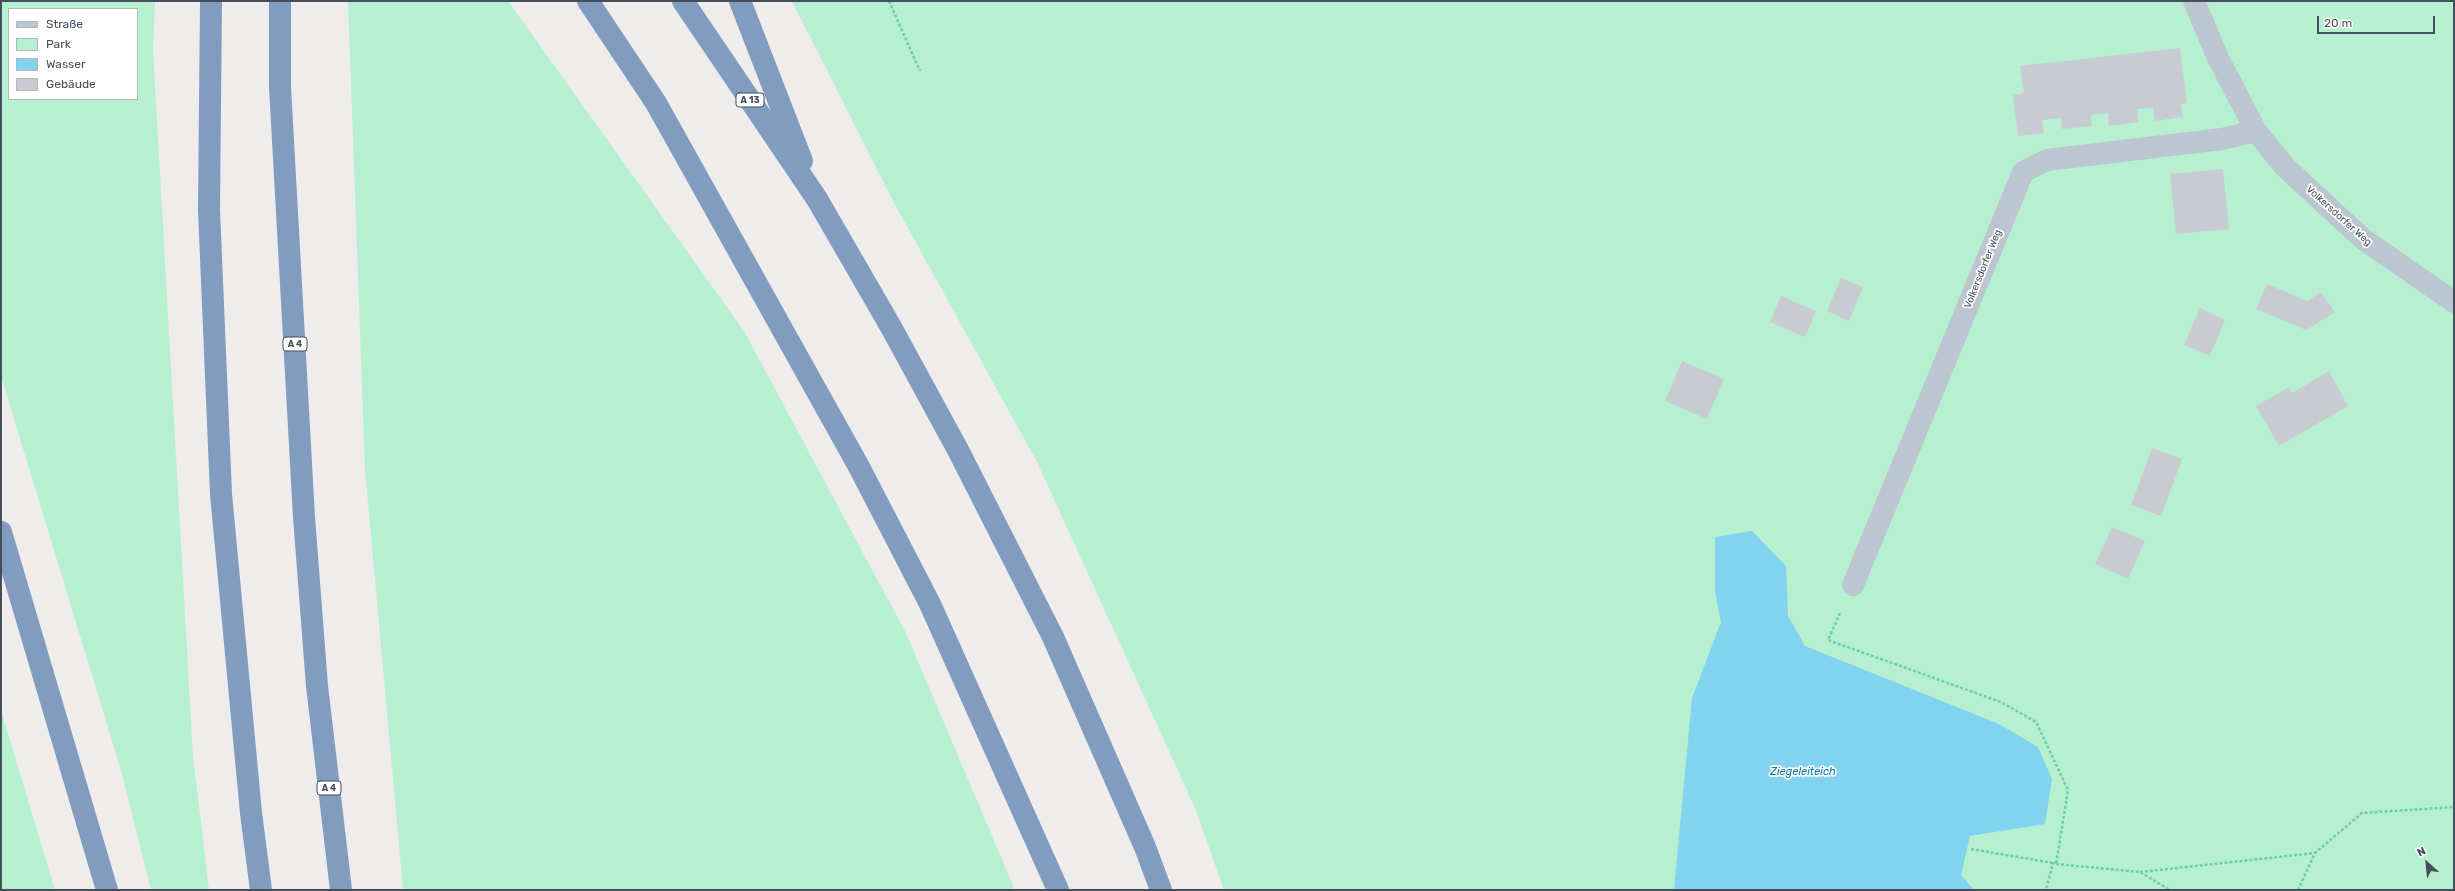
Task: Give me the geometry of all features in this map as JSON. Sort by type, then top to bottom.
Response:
[{"type":"highway","points":[[211,1],[210,210],[221,494],[251,813],[261,890]]},
{"type":"highway","name":"A 4","points":[[280,1],[280,87],[305,525],[317,686],[342,890]]},
{"type":"highway","points":[[588,1],[656,103],[858,465],[930,604],[1058,890]]},
{"type":"highway","name":"A 13","points":[[683,1],[817,200]]},
{"type":"highway","points":[[740,1],[817,200],[958,450],[1053,636],[1145,847],[1161,890]]},
{"type":"highway","points":[[1,532],[107,890]]},
{"type":"street","name":"Volkersdorfer Weg","points":[[2194,1],[2218,58],[2256,131],[2285,167],[2363,239],[2454,302]]},
{"type":"street","name":"Volkersdorfer Weg","points":[[1853,585],[2023,172],[2047,160],[2222,139],[2256,131]]},
{"type":"path","points":[[889,1],[920,71]]},
{"type":"path","points":[[1853,585],[1828,640],[2001,702],[2036,722],[2068,790],[2054,864],[2046,890]]},
{"type":"path","points":[[2298,890],[2315,854],[2362,813],[2454,807]]},
{"type":"path","points":[[1971,849],[2054,864],[2140,872],[2315,854]]},
{"type":"path","points":[[2140,872],[2170,890]]},
{"type":"green space","points":[[1,1],[155,1],[153,50],[193,756],[209,890],[151,890],[122,774],[1,376]]},
{"type":"green space","points":[[348,1],[508,1],[744,331],[906,633],[1015,890],[403,890],[365,469]]},
{"type":"green space","points":[[792,1],[2454,1],[2454,890],[1224,890],[1195,808],[1037,462],[894,203]]},
{"type":"green space","points":[[1,710],[55,890],[1,890]]},
{"type":"water","name":"Ziegeleiteich","points":[[1752,531],[1786,566],[1788,616],[1805,646],[1999,724],[2038,747],[2052,779],[2045,824],[1970,836],[1961,875],[1974,890],[1674,890],[1692,698],[1721,622],[1715,591],[1715,537]]},
{"type":"building","points":[[2180,48],[2187,103],[2181,104],[2183,117],[2155,121],[2153,108],[2137,109],[2138,122],[2109,126],[2108,113],[2091,115],[2092,126],[2062,129],[2061,118],[2042,120],[2044,133],[2018,136],[2013,95],[2024,93],[2020,66]]},
{"type":"building","points":[[2223,169],[2229,229],[2176,234],[2170,174]]},
{"type":"building","points":[[1841,278],[1863,287],[1849,321],[1827,311]]},
{"type":"building","points":[[2267,284],[2307,301],[2321,292],[2335,312],[2306,330],[2256,309]]},
{"type":"building","points":[[1781,296],[1816,311],[1805,337],[1770,322]]},
{"type":"building","points":[[2200,308],[2225,320],[2210,356],[2184,345]]},
{"type":"building","points":[[1682,361],[1724,379],[1707,419],[1665,401]]},
{"type":"building","points":[[2329,371],[2348,406],[2279,446],[2256,406],[2289,387],[2292,393]]},
{"type":"building","points":[[2152,448],[2182,459],[2161,516],[2131,505]]},
{"type":"building","points":[[2112,527],[2145,541],[2128,579],[2095,564]]}]
